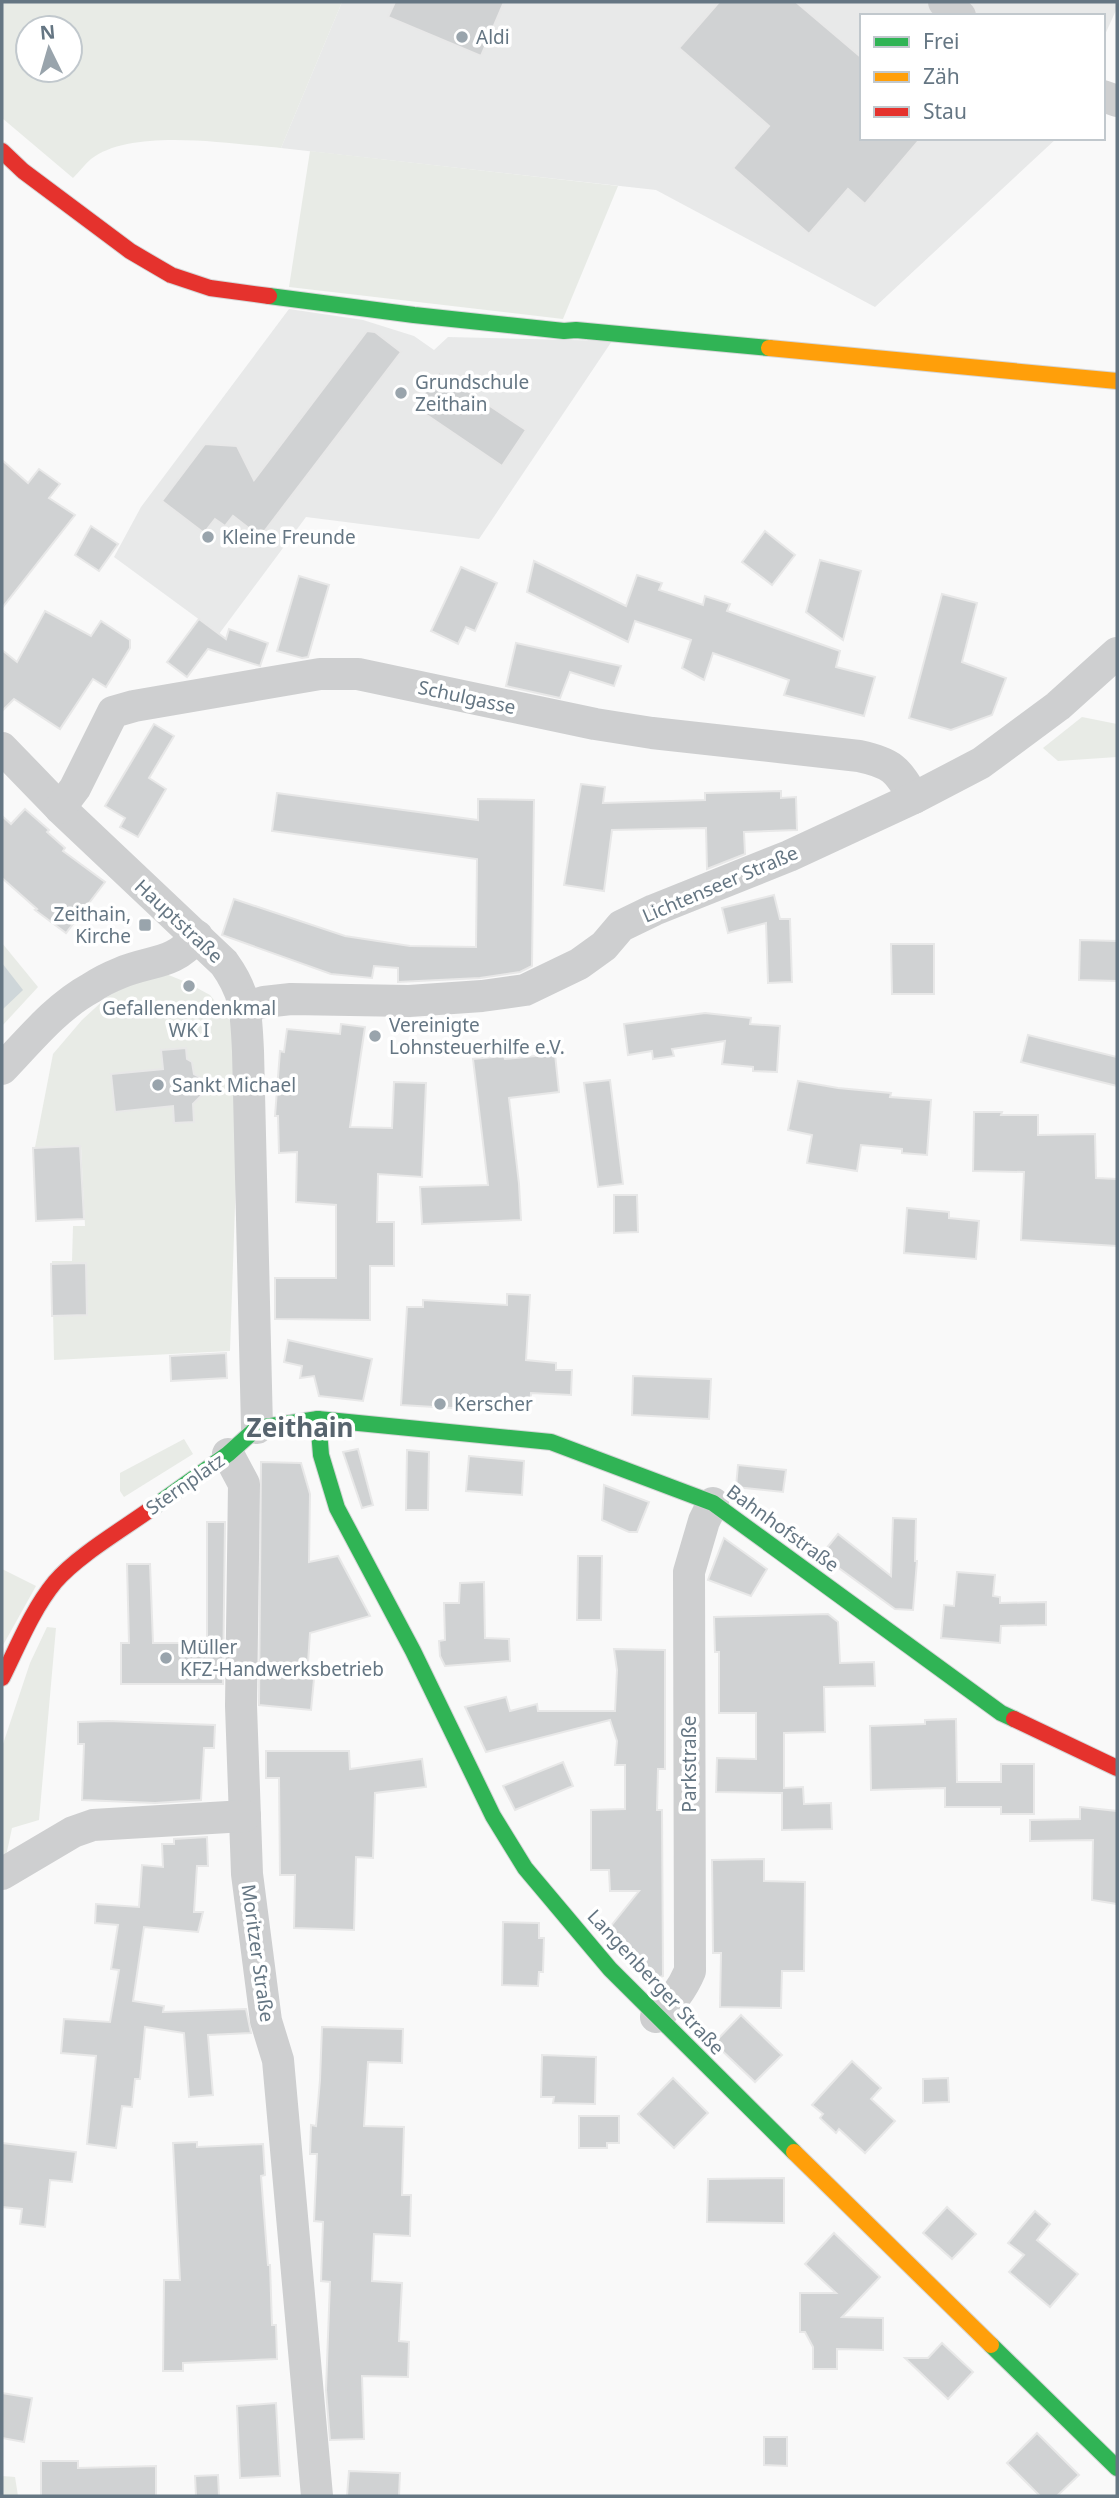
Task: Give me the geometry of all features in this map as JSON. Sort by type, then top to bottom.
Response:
[{"type":"street","points":[[944,2],[958,14]]},
{"type":"street","points":[[2,151],[23,172],[130,251],[171,275],[210,288],[414,315],[1117,381]]},
{"type":"street","name":"Lichtenseer Straße","points":[[246,1007],[291,999],[409,1001],[525,990],[579,964],[604,947],[621,926],[789,856],[914,798],[981,763],[1058,706],[1117,653]]},
{"type":"street","name":"Schulgasse","points":[[60,808],[75,788],[113,712],[134,706],[320,674],[358,674],[629,730],[883,761],[900,775],[914,798]]},
{"type":"street","name":"Hauptstraße","points":[[2,748],[60,808],[224,962],[237,981],[246,1007],[257,1428]]},
{"type":"street","points":[[2,1069],[61,1010],[88,989],[121,972],[170,959],[188,947],[197,936]]},
{"type":"street","name":"Bahnhofstraße","points":[[257,1428],[318,1419],[551,1442],[713,1503],[1002,1713],[1117,1768]]},
{"type":"street","name":"Langenberger Straße","points":[[318,1419],[321,1455],[337,1508],[413,1651],[493,1816],[525,1868],[610,1969],[656,2017],[1117,2468]]},
{"type":"street","name":"Sternplatz","points":[[2,1678],[30,1621],[55,1582],[84,1557],[228,1454],[257,1428]]},
{"type":"street","name":"Moritzer Straße","points":[[228,1454],[244,1484],[241,1706],[247,1874],[266,2021],[278,2060],[317,2496]]},
{"type":"street","name":"Parkstraße","points":[[656,2017],[683,1988],[690,1970],[689,1572],[704,1521],[713,1503]]},
{"type":"street","points":[[2,1874],[72,1832],[93,1825],[245,1816]]},
{"type":"shaded area","points":[[2,2],[342,2],[281,148],[183,140],[131,143],[109,149],[91,159],[73,178],[2,118]]},
{"type":"shaded area","points":[[342,2],[1117,2],[1105,35],[1105,14],[860,14],[860,140],[1055,140],[875,307],[656,190],[281,148]]},
{"type":"shaded area","points":[[310,151],[618,186],[563,319],[289,287]]},
{"type":"shaded area","name":"Grundschule Zeithain","points":[[289,309],[363,320],[414,336],[434,350],[448,337],[612,341],[479,539],[306,517],[219,634],[114,557],[141,507]]},
{"type":"shaded area","points":[[1082,717],[1117,724],[1117,757],[1058,761],[1043,748]]},
{"type":"shaded area","points":[[2,943],[38,987],[2,1026]]},
{"type":"shaded area","points":[[2,963],[23,990],[2,1010]]},
{"type":"shaded area","points":[[161,972],[210,995],[235,1027],[239,1091],[230,1351],[54,1360],[52,1261],[72,1261],[73,1226],[85,1226],[81,1146],[35,1147],[53,1054],[82,1020],[107,997],[138,979]]},
{"type":"shaded area","points":[[184,1439],[193,1454],[124,1497],[120,1491],[120,1473]]},
{"type":"shaded area","points":[[2,1569],[36,1586],[2,1647]]},
{"type":"shaded area","points":[[47,1627],[56,1628],[39,1820],[12,1828],[5,1861],[2,1863],[2,1747],[30,1663]]},
{"type":"shaded area","points":[[2,2476],[15,2477],[18,2496],[2,2496]]},
{"type":"building","name":"Aldi","points":[[395,2],[504,2],[481,56],[388,17]]},
{"type":"building","points":[[719,2],[796,2],[860,56],[860,140],[919,140],[865,204],[848,189],[809,234],[733,168],[769,126],[679,48]]},
{"type":"building","points":[[367,331],[375,332],[401,352],[260,537],[233,516],[225,526],[215,519],[204,533],[162,501],[205,444],[237,446],[254,480]]},
{"type":"building","points":[[439,372],[526,430],[502,466],[415,407]]},
{"type":"building","points":[[2,460],[28,483],[39,469],[60,484],[49,498],[75,515],[2,608]]},
{"type":"building","points":[[91,526],[118,544],[99,571],[75,555]]},
{"type":"building","points":[[765,531],[795,555],[772,585],[742,562]]},
{"type":"building","points":[[820,560],[861,571],[843,640],[806,612]]},
{"type":"building","points":[[534,561],[626,606],[637,575],[662,583],[659,590],[703,605],[705,596],[730,604],[727,611],[840,651],[836,667],[875,677],[864,716],[784,695],[789,680],[713,653],[704,680],[682,668],[691,640],[635,621],[628,642],[527,592]]},
{"type":"building","points":[[461,567],[497,583],[475,631],[466,627],[458,644],[431,631]]},
{"type":"building","points":[[299,576],[329,585],[308,657],[302,658],[277,651]]},
{"type":"building","points":[[942,594],[977,603],[962,662],[1006,678],[992,715],[951,730],[909,718]]},
{"type":"building","points":[[45,611],[91,636],[101,621],[130,640],[130,648],[106,687],[93,679],[60,729],[14,699],[2,711],[2,650],[17,662]]},
{"type":"building","points":[[199,619],[226,639],[229,629],[268,643],[260,666],[208,649],[187,677],[167,662]]},
{"type":"building","points":[[516,643],[621,666],[614,686],[570,672],[560,698],[506,686]]},
{"type":"building","points":[[154,724],[174,736],[149,778],[166,789],[138,837],[120,827],[125,818],[105,806]]},
{"type":"building","points":[[581,784],[605,787],[603,803],[705,800],[705,793],[781,791],[781,798],[796,797],[797,830],[744,832],[745,854],[707,869],[706,828],[612,830],[604,891],[564,885]]},
{"type":"building","points":[[277,793],[478,820],[478,799],[534,800],[532,966],[520,972],[480,978],[398,982],[398,968],[374,966],[372,978],[331,974],[222,935],[234,899],[345,936],[410,946],[476,947],[477,859],[272,831]]},
{"type":"building","points":[[25,809],[49,830],[47,832],[65,848],[63,851],[105,882],[66,933],[35,910],[37,909],[2,878],[2,816],[11,824]]},
{"type":"building","points":[[774,895],[780,919],[790,919],[792,982],[768,983],[766,923],[728,933],[722,908]]},
{"type":"building","points":[[1080,940],[1117,941],[1117,981],[1079,980]]},
{"type":"building","points":[[891,944],[934,944],[934,994],[892,994]]},
{"type":"building","points":[[705,1013],[751,1018],[750,1024],[780,1026],[777,1072],[753,1071],[753,1067],[722,1064],[725,1041],[672,1049],[674,1056],[653,1059],[652,1051],[628,1055],[624,1024]]},
{"type":"building","points":[[341,1024],[365,1027],[350,1127],[392,1128],[394,1082],[426,1083],[422,1177],[378,1174],[377,1222],[394,1222],[394,1266],[370,1266],[370,1320],[275,1319],[275,1278],[336,1278],[336,1205],[296,1202],[297,1152],[279,1153],[278,1116],[275,1116],[280,1051],[284,1052],[287,1029],[340,1034]]},
{"type":"building","points":[[1028,1035],[1117,1057],[1117,1086],[1021,1062]]},
{"type":"building","name":"Sankt Michael","points":[[186,1048],[187,1059],[192,1062],[194,1074],[203,1079],[205,1092],[193,1104],[194,1122],[174,1123],[173,1106],[115,1112],[111,1074],[163,1069],[161,1050]]},
{"type":"building","points":[[555,1054],[559,1092],[509,1098],[521,1220],[422,1224],[420,1187],[488,1185],[473,1059]]},
{"type":"building","points":[[610,1080],[623,1184],[598,1187],[584,1083]]},
{"type":"building","points":[[798,1081],[891,1093],[890,1097],[931,1100],[927,1155],[902,1153],[902,1149],[861,1145],[857,1171],[807,1163],[812,1135],[788,1130]]},
{"type":"building","points":[[974,1112],[1038,1115],[1038,1135],[1095,1134],[1096,1178],[1117,1179],[1117,1246],[1021,1240],[1024,1172],[973,1171]]},
{"type":"building","points":[[80,1146],[84,1219],[36,1221],[33,1148]]},
{"type":"building","points":[[614,1195],[637,1195],[638,1232],[614,1233]]},
{"type":"building","points":[[907,1208],[949,1212],[949,1218],[979,1221],[976,1259],[904,1253]]},
{"type":"building","points":[[86,1263],[87,1315],[52,1316],[51,1264]]},
{"type":"building","points":[[507,1294],[530,1295],[526,1360],[556,1363],[556,1370],[572,1370],[571,1395],[531,1393],[530,1413],[515,1412],[488,1403],[485,1410],[401,1405],[407,1307],[423,1307],[423,1300],[507,1305]]},
{"type":"building","points":[[288,1340],[372,1359],[363,1401],[319,1396],[314,1376],[300,1378],[302,1366],[284,1362]]},
{"type":"building","points":[[226,1353],[227,1378],[171,1381],[170,1356]]},
{"type":"building","points":[[633,1376],[711,1379],[709,1419],[632,1415]]},
{"type":"building","points":[[358,1449],[373,1505],[362,1508],[343,1452]]},
{"type":"building","points":[[407,1450],[429,1452],[428,1510],[406,1510]]},
{"type":"building","points":[[469,1456],[524,1461],[522,1495],[466,1491]]},
{"type":"building","points":[[261,1462],[301,1463],[310,1494],[309,1562],[338,1556],[370,1616],[310,1633],[307,1678],[314,1679],[311,1710],[259,1705]]},
{"type":"building","points":[[738,1465],[786,1470],[783,1492],[736,1487]]},
{"type":"building","points":[[604,1485],[649,1502],[637,1532],[629,1532],[602,1520]]},
{"type":"building","points":[[893,1518],[916,1519],[917,1561],[913,1610],[895,1609],[821,1555],[838,1534],[891,1576]]},
{"type":"building","points":[[207,1522],[225,1522],[223,1684],[121,1684],[121,1643],[129,1643],[127,1564],[150,1564],[153,1643],[207,1643]]},
{"type":"building","points":[[724,1538],[767,1569],[751,1596],[708,1580]]},
{"type":"building","points":[[578,1556],[602,1556],[601,1620],[577,1620]]},
{"type":"building","points":[[957,1572],[995,1575],[993,1596],[1000,1597],[1000,1603],[1046,1602],[1046,1625],[1001,1626],[1000,1643],[941,1638],[944,1605],[954,1606]]},
{"type":"building","points":[[484,1582],[485,1638],[509,1639],[510,1661],[445,1666],[440,1656],[439,1641],[445,1640],[444,1603],[459,1603],[460,1583]]},
{"type":"building","points":[[828,1614],[838,1622],[840,1663],[874,1662],[875,1686],[824,1687],[825,1732],[784,1733],[784,1788],[803,1787],[804,1804],[831,1803],[832,1829],[782,1830],[782,1793],[716,1792],[717,1758],[756,1759],[756,1713],[719,1713],[719,1652],[715,1652],[714,1617]]},
{"type":"building","points":[[614,1649],[665,1650],[665,1769],[658,1769],[657,1810],[662,1810],[663,1976],[651,1980],[607,1931],[639,1891],[610,1891],[609,1870],[591,1870],[591,1810],[625,1809],[625,1765],[615,1765],[617,1741],[610,1720],[486,1752],[465,1707],[506,1697],[510,1711],[537,1704],[538,1711],[615,1711],[617,1670]]},
{"type":"building","points":[[956,1719],[957,1782],[1001,1782],[1001,1764],[1034,1764],[1034,1814],[1001,1814],[1001,1807],[945,1807],[945,1788],[871,1790],[870,1726],[925,1724],[925,1720]]},
{"type":"building","points":[[78,1722],[215,1725],[214,1748],[204,1748],[201,1800],[155,1803],[82,1800],[84,1744],[78,1744]]},
{"type":"building","points":[[266,1751],[349,1751],[350,1769],[422,1759],[426,1787],[375,1793],[373,1858],[356,1857],[354,1930],[294,1928],[295,1875],[280,1875],[279,1778],[266,1778]]},
{"type":"building","points":[[563,1762],[573,1786],[515,1810],[503,1786]]},
{"type":"building","points":[[1080,1807],[1117,1811],[1117,1904],[1092,1900],[1093,1840],[1030,1841],[1030,1820],[1080,1819]]},
{"type":"building","points":[[207,1837],[208,1866],[197,1866],[194,1912],[203,1912],[198,1932],[144,1927],[133,2001],[164,2006],[163,2012],[246,2009],[251,2033],[208,2035],[213,2095],[189,2097],[184,2033],[145,2027],[140,2079],[135,2079],[132,2107],[122,2106],[116,2148],[87,2144],[96,2056],[61,2053],[64,2019],[110,2022],[119,1970],[111,1969],[118,1925],[95,1923],[96,1904],[139,1907],[142,1865],[163,1867],[162,1844],[174,1844],[174,1839]]},
{"type":"building","points":[[764,1859],[764,1881],[805,1882],[804,1971],[782,1971],[781,2008],[720,2007],[721,1953],[713,1953],[712,1860]]},
{"type":"building","points":[[503,1922],[539,1923],[539,1938],[544,1938],[543,1972],[539,1972],[538,1986],[502,1985]]},
{"type":"building","points":[[741,2015],[782,2055],[755,2082],[714,2043]]},
{"type":"building","points":[[322,2027],[403,2029],[402,2063],[368,2062],[364,2126],[404,2127],[402,2195],[411,2195],[410,2236],[374,2234],[372,2281],[402,2283],[399,2341],[409,2342],[408,2377],[362,2376],[364,2439],[330,2440],[326,2390],[330,2282],[321,2281],[323,2222],[314,2221],[317,2154],[310,2154],[311,2125],[316,2126]]},
{"type":"building","points":[[542,2055],[596,2057],[595,2104],[553,2103],[554,2097],[541,2097]]},
{"type":"building","points":[[852,2061],[881,2088],[871,2099],[895,2121],[865,2153],[839,2129],[836,2133],[820,2118],[823,2114],[812,2105]]},
{"type":"building","points":[[673,2078],[708,2113],[674,2148],[638,2114]]},
{"type":"building","points":[[948,2078],[949,2102],[923,2103],[923,2079]]},
{"type":"building","points":[[579,2116],[619,2116],[619,2143],[607,2143],[607,2148],[579,2148]]},
{"type":"building","points":[[197,2142],[197,2147],[263,2144],[265,2175],[261,2176],[277,2359],[183,2363],[183,2371],[163,2371],[164,2280],[180,2280],[173,2143]]},
{"type":"building","points":[[2,2143],[76,2152],[72,2182],[50,2180],[45,2227],[20,2224],[22,2209],[2,2207]]},
{"type":"building","points":[[784,2178],[784,2223],[707,2222],[708,2179]]},
{"type":"building","points":[[947,2207],[976,2234],[952,2259],[923,2233]]},
{"type":"building","points":[[1035,2211],[1050,2224],[1037,2240],[1078,2274],[1050,2307],[1009,2272],[1024,2255],[1008,2243]]},
{"type":"building","points":[[834,2233],[880,2277],[842,2317],[883,2318],[883,2350],[837,2349],[837,2369],[813,2369],[813,2347],[805,2332],[800,2332],[800,2293],[836,2293],[805,2264]]},
{"type":"building","points":[[942,2343],[973,2372],[948,2399],[905,2358],[928,2358]]},
{"type":"building","points":[[2,2393],[32,2398],[24,2442],[2,2438]]},
{"type":"building","points":[[276,2403],[280,2476],[240,2478],[237,2406]]},
{"type":"building","points":[[1037,2433],[1079,2475],[1057,2496],[1040,2496],[1007,2463]]},
{"type":"building","points":[[764,2437],[787,2437],[787,2466],[764,2465]]},
{"type":"building","points":[[41,2461],[78,2461],[78,2468],[156,2466],[156,2496],[41,2496]]},
{"type":"building","points":[[349,2471],[400,2473],[399,2496],[347,2496]]},
{"type":"building","points":[[218,2475],[219,2496],[196,2496],[195,2476]]},
{"type":"traffic: fast","points":[[269,296],[564,331],[769,348]]},
{"type":"traffic: fast","points":[[318,1419],[321,1455],[337,1508],[413,1651],[493,1816],[525,1868],[610,1969],[794,2152]]},
{"type":"traffic: fast","points":[[155,1506],[228,1454],[257,1428],[318,1419],[551,1442],[713,1503],[1001,1713],[1014,1719]]},
{"type":"traffic: fast","points":[[991,2345],[1117,2468]]},
{"type":"traffic: slow","points":[[769,348],[1117,381]]},
{"type":"traffic: slow","points":[[794,2152],[991,2345]]},
{"type":"traffic: jam","points":[[2,151],[23,171],[130,251],[171,275],[210,288],[269,296]]},
{"type":"traffic: jam","points":[[2,1678],[32,1616],[55,1582],[89,1552],[155,1506]]},
{"type":"traffic: jam","points":[[1014,1719],[1117,1768]]},
{"type":"place","name":"Aldi","points":[[462,37]]},
{"type":"place","name":"Grundschule Zeithain","points":[[401,393]]},
{"type":"place","name":"Kleine Freunde","points":[[208,537]]},
{"type":"place","name":"Zeithain, Kirche","points":[[145,925]]},
{"type":"place","name":"Gefallenendenkmal WK I","points":[[189,986]]},
{"type":"place","name":"Vereinigte Lohnsteuerhilfe e.V.","points":[[375,1036]]},
{"type":"place","name":"Sankt Michael","points":[[158,1085]]},
{"type":"place","name":"Kerscher","points":[[440,1404]]},
{"type":"place","name":"Müller KFZ-Handwerksbetrieb","points":[[166,1658]]},
{"type":"district","name":"Zeithain","points":[[300,1427]]}]
